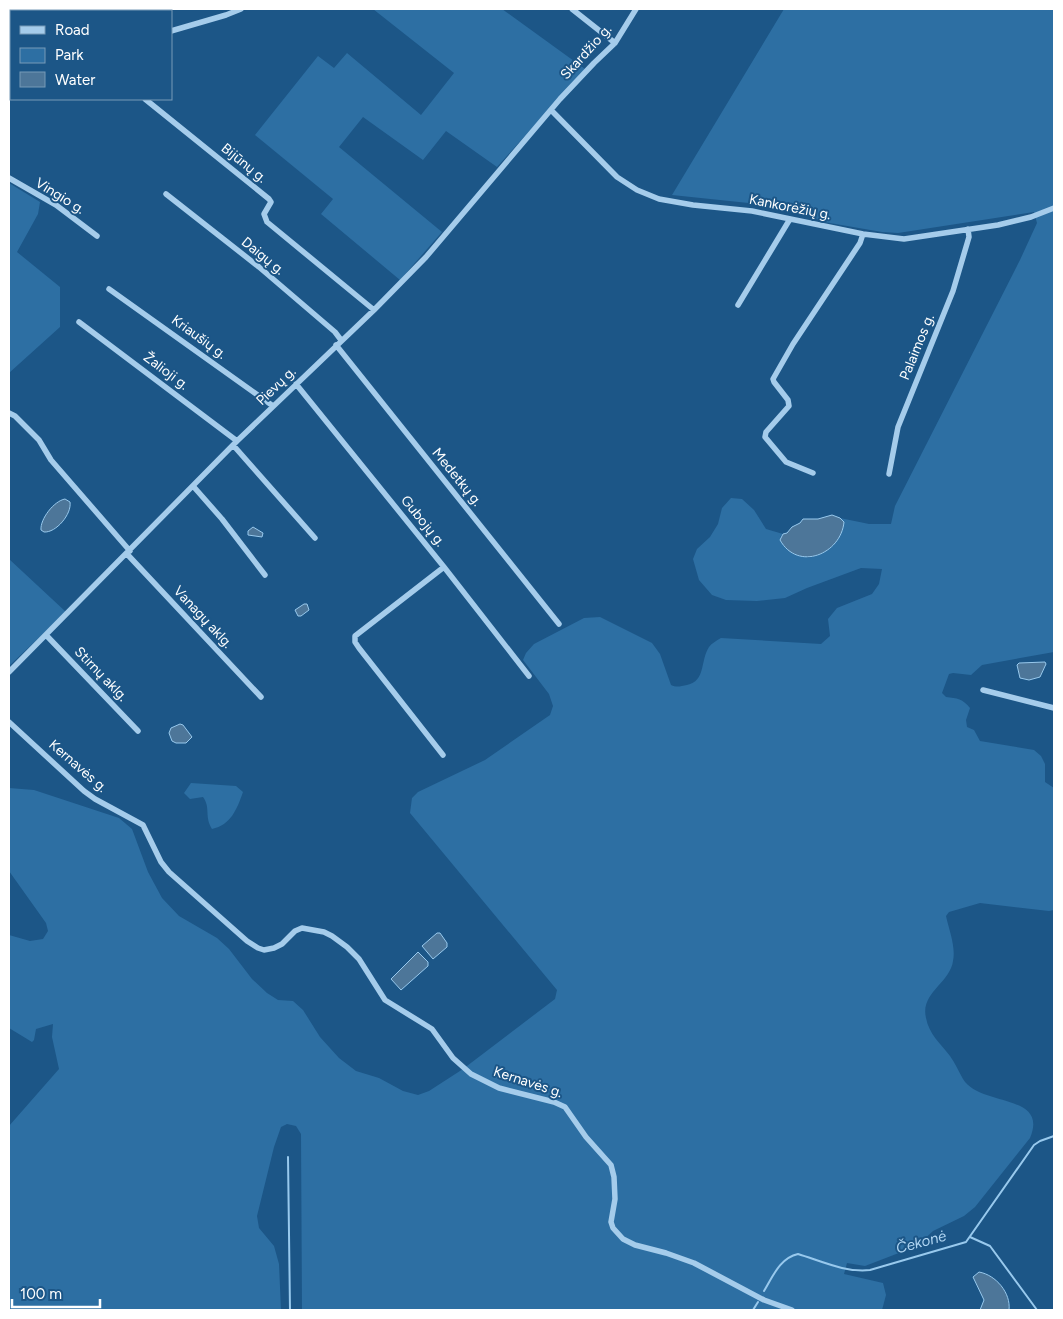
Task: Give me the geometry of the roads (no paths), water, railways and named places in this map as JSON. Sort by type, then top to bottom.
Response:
[{"type":"street","points":[[172,31],[241,9]]},
{"type":"street","points":[[572,9],[615,43]]},
{"type":"street","name":"Skardžio g.","points":[[551,110],[615,43],[636,9]]},
{"type":"street","name":"Bijūnų g.","points":[[146,100],[269,199],[271,202],[264,214],[267,222],[374,310]]},
{"type":"street","name":"Kankorėžių g.","points":[[551,110],[617,177],[636,190],[659,199],[693,205],[752,211],[862,234],[904,239],[968,230],[1024,219],[1054,208]]},
{"type":"street","name":"Pievų g.","points":[[9,672],[235,443],[374,310],[426,257],[551,110]]},
{"type":"street","name":"Vingio g.","points":[[9,178],[56,205],[97,236]]},
{"type":"street","name":"Daigų g.","points":[[166,194],[259,267],[341,340]]},
{"type":"street","points":[[738,305],[790,219]]},
{"type":"street","name":"Palaimos g.","points":[[889,474],[898,427],[953,291],[969,237],[968,230]]},
{"type":"street","points":[[813,473],[786,462],[765,437],[766,432],[789,406],[788,400],[773,379],[793,344],[860,243],[862,234]]},
{"type":"street","name":"Kriaušių g.","points":[[109,289],[274,406]]},
{"type":"street","name":"Žalioji g.","points":[[79,322],[235,443],[315,538]]},
{"type":"street","name":"Medetkų g.","points":[[336,345],[558,624]]},
{"type":"street","name":"Gubojų g.","points":[[296,384],[444,567],[528,676]]},
{"type":"street","name":"Vanagų aklg.","points":[[9,413],[15,416],[39,440],[51,460],[129,552],[261,697]]},
{"type":"street","points":[[193,486],[222,519],[265,575]]},
{"type":"street","points":[[443,755],[359,648],[355,642],[355,636],[444,567]]},
{"type":"street","name":"Stirnų aklg.","points":[[46,635],[138,731]]},
{"type":"street","points":[[983,690],[1054,708]]},
{"type":"street","name":"Kernavės g.","points":[[9,722],[95,799],[143,825],[161,862],[169,872],[247,942],[264,950],[274,948],[282,944],[295,931],[302,928],[324,932],[332,936],[359,959],[368,970],[378,992],[385,1000],[432,1029],[453,1058],[471,1074],[499,1088],[554,1102],[565,1107],[586,1138],[611,1165],[615,1199],[611,1222],[613,1228],[623,1239],[635,1245],[694,1263],[764,1300],[792,1310]]},
{"type":"water","points":[[9,9],[98,9],[10,10],[10,12]]},
{"type":"water","points":[[65,499],[70,502],[66,517],[53,529],[44,532],[41,530],[43,521],[49,511],[56,503]]},
{"type":"water","points":[[832,515],[844,522],[841,533],[835,543],[818,555],[807,557],[797,555],[788,550],[780,540],[783,534],[787,533],[803,519],[818,519]]},
{"type":"water","points":[[253,527],[263,533],[262,537],[248,535],[248,531]]},
{"type":"water","points":[[307,604],[309,610],[298,616],[295,610]]},
{"type":"water","points":[[1045,662],[1046,664],[1040,677],[1029,680],[1020,678],[1017,665],[1019,663]]},
{"type":"water","points":[[180,724],[183,725],[192,737],[186,743],[172,741],[169,733],[171,728]]},
{"type":"water","points":[[437,933],[440,933],[447,943],[447,947],[433,959],[422,946]]},
{"type":"water","points":[[418,952],[428,962],[428,966],[401,990],[391,979]]},
{"type":"water","points":[[979,1272],[991,1277],[1005,1291],[1008,1297],[1009,1310],[980,1310],[984,1300],[973,1277]]},
{"type":"waterway","name":"Čekonė","points":[[764,1291],[786,1259],[798,1254],[843,1268],[870,1270],[966,1242],[1034,1145],[1054,1136]]},
{"type":"waterway","points":[[288,1157],[290,1310]]},
{"type":"waterway","points":[[970,1237],[990,1246],[1037,1310]]},
{"type":"waterway","name":"Čekonė","points":[[753,1310],[758,1302]]}]
